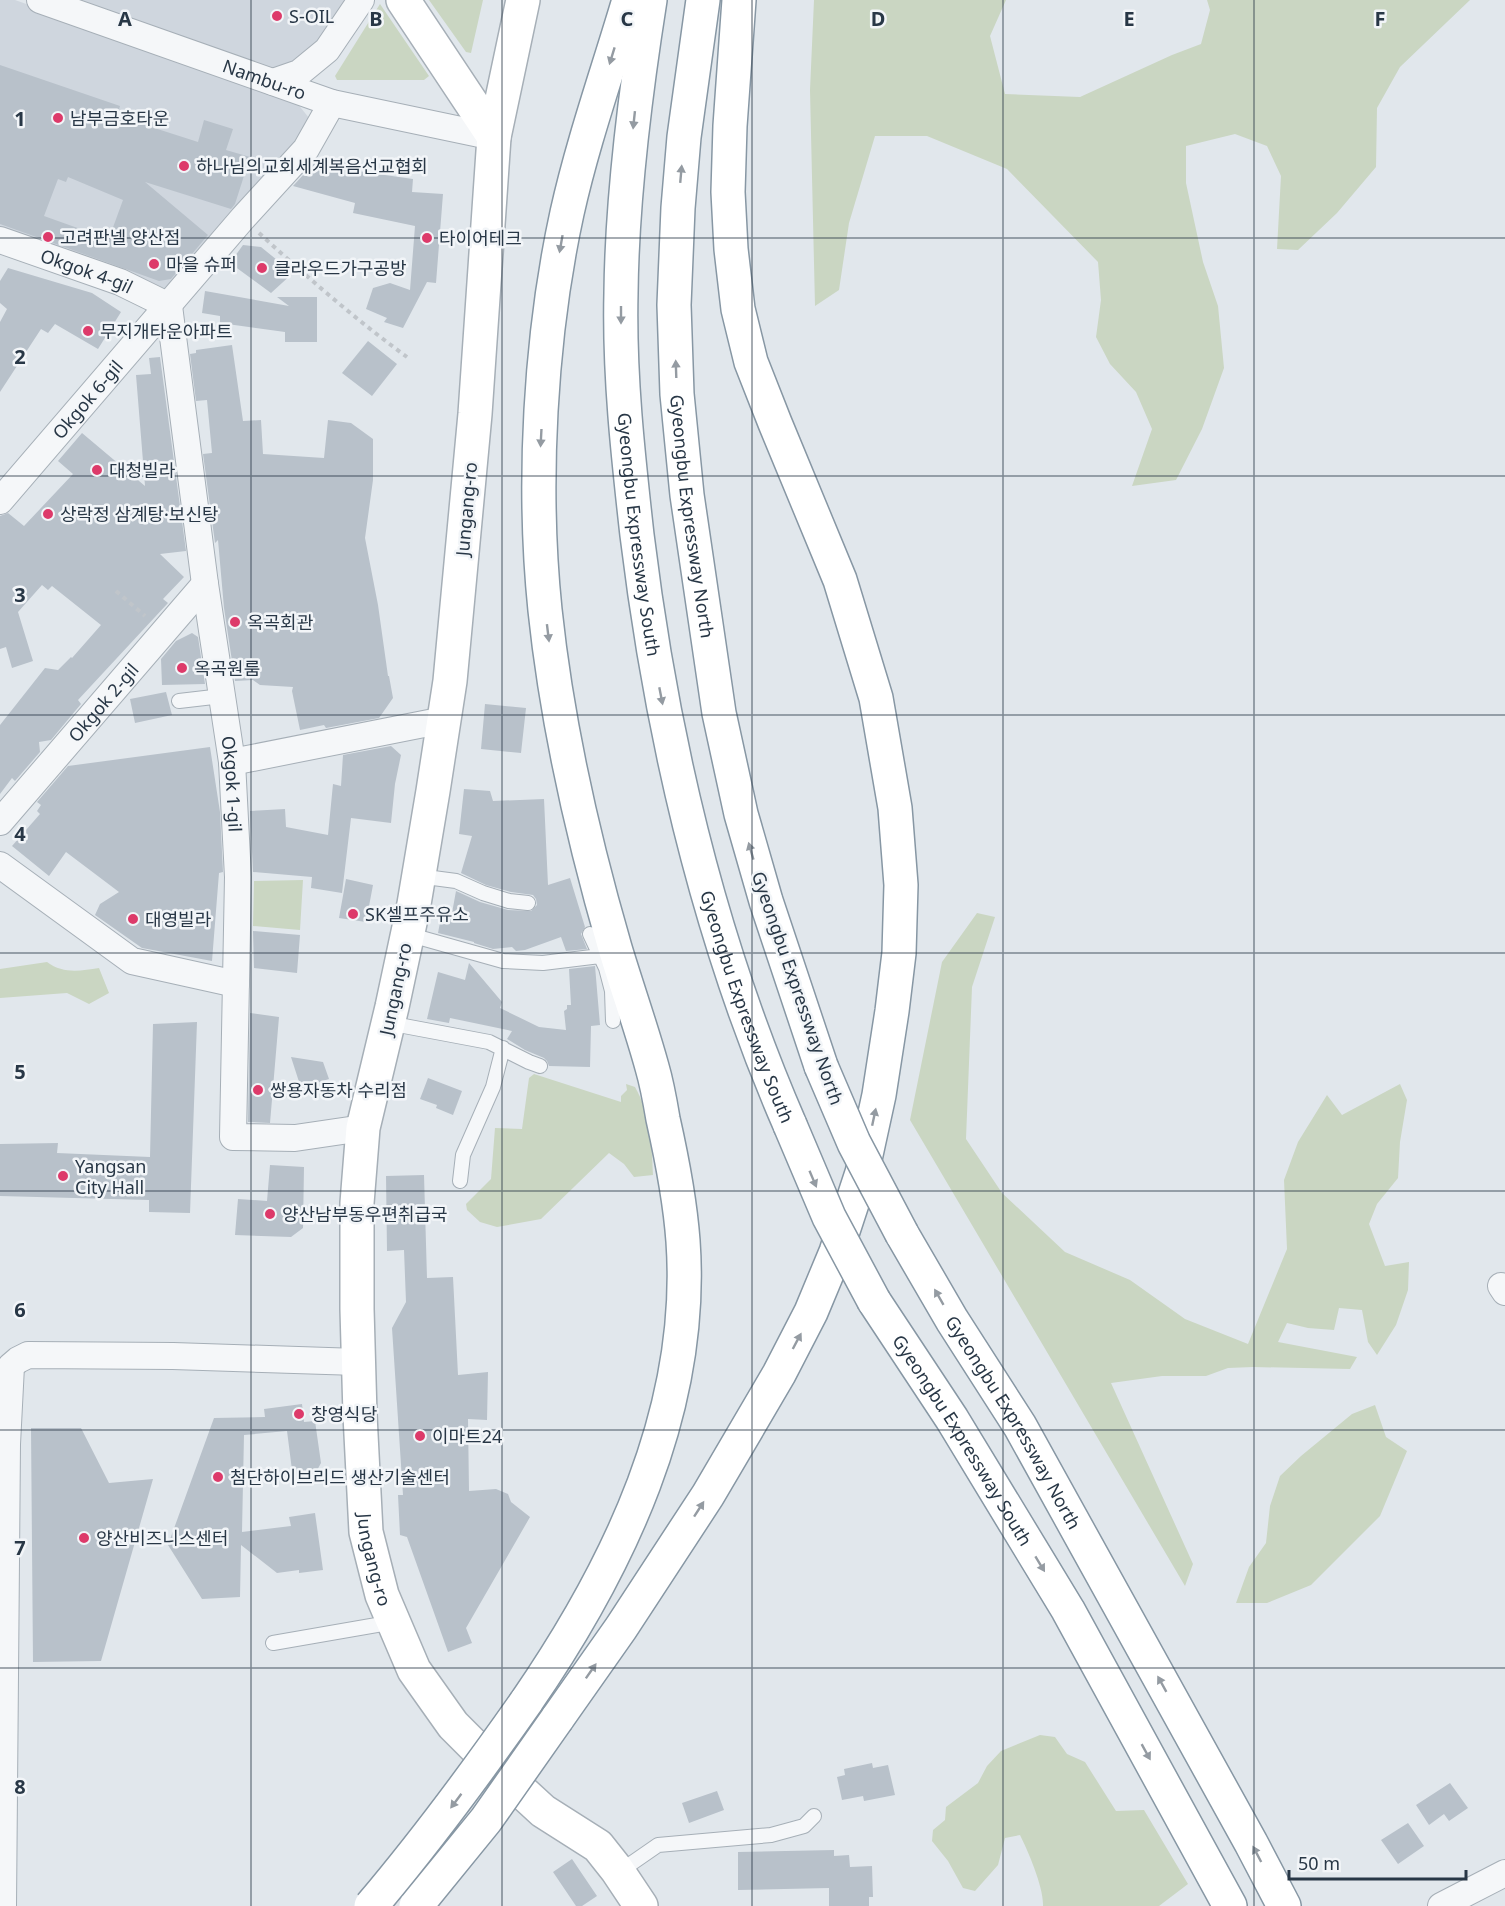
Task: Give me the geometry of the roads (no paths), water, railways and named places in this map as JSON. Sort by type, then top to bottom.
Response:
[{"type":"main road","points":[[403,0],[495,137]]},
{"type":"main road","name":"Jungang-ro","points":[[523,0],[495,137],[475,414],[444,720],[407,934],[363,1128],[357,1203],[358,1362],[366,1532],[382,1595],[414,1670],[453,1725],[543,1811],[598,1846],[619,1872],[641,1906]]},
{"type":"main road","points":[[371,1906],[418,1850],[475,1775],[526,1702],[587,1606],[642,1492],[662,1433],[675,1376],[683,1302],[683,1242],[674,1170],[653,1069],[614,946],[567,757],[545,608],[540,528],[543,392],[550,316],[558,264],[577,171],[629,0]]},
{"type":"main road","name":"Gyeongbu Expressway South","points":[[650,0],[630,153],[621,291],[621,346],[628,450],[656,670],[670,747],[699,864],[732,977],[763,1063],[829,1217],[874,1301],[952,1419],[1068,1610],[1230,1906]]},
{"type":"main road","name":"Gyeongbu Expressway North","points":[[703,0],[679,196],[674,305],[677,394],[687,495],[719,713],[741,814],[772,922],[821,1066],[854,1143],[902,1234],[952,1320],[1020,1426],[1284,1906]]},
{"type":"main road","points":[[417,1906],[486,1820],[621,1628],[708,1496],[779,1374],[811,1312],[836,1252],[861,1173],[879,1095],[899,953],[901,885],[895,808],[876,698],[840,580],[751,362],[738,309],[731,249],[728,192],[739,0]]},
{"type":"street","name":"Nambu-ro","points":[[40,0],[332,103],[495,137]]},
{"type":"street","points":[[273,82],[299,73],[327,50],[361,0]]},
{"type":"street","name":"Okgok 6-gil","points":[[0,501],[243,218],[306,149],[332,103]]},
{"type":"street","name":"Okgok 4-gil","points":[[0,240],[120,282],[169,306]]},
{"type":"street","name":"Okgok 1-gil","points":[[169,306],[205,584],[232,762],[238,877],[233,1137],[295,1138],[363,1128]]},
{"type":"street","name":"Okgok 2-gil","points":[[0,822],[205,584]]},
{"type":"street","points":[[232,762],[444,720]]},
{"type":"street","points":[[0,865],[132,961],[236,984]]},
{"type":"street","points":[[3,1906],[7,1444],[11,1366],[28,1355],[173,1356],[358,1362]]},
{"type":"street","points":[[1441,1906],[1505,1873]]},
{"type":"lane","points":[[179,701],[222,696]]},
{"type":"lane","points":[[418,876],[456,881],[483,893],[528,903]]},
{"type":"lane","points":[[407,934],[502,961],[543,963],[600,956]]},
{"type":"lane","points":[[590,934],[606,968],[612,991],[613,1021]]},
{"type":"lane","points":[[388,1023],[489,1042],[540,1066]]},
{"type":"lane","points":[[460,1181],[463,1155],[493,1087],[503,1048]]},
{"type":"lane","points":[[273,1642],[394,1622]]},
{"type":"lane","points":[[619,1872],[658,1845],[771,1835],[804,1827],[814,1816]]},
{"type":"place","name":"S-OIL","points":[[277,16]]},
{"type":"place","name":"남부금호타운","points":[[58,118]]},
{"type":"place","name":"하나님의교회세계복음선교협회","points":[[184,166]]},
{"type":"place","name":"고려판넬 양산점","points":[[48,237]]},
{"type":"place","name":"타이어테크","points":[[427,238]]},
{"type":"place","name":"마을 슈퍼","points":[[154,264]]},
{"type":"place","name":"클라우드가구공방","points":[[262,268]]},
{"type":"place","name":"무지개타운아파트","points":[[88,331]]},
{"type":"place","name":"대청빌라","points":[[97,470]]},
{"type":"place","name":"상락정 삼계탕·보신탕","points":[[48,514]]},
{"type":"place","name":"옥곡회관","points":[[235,622]]},
{"type":"place","name":"옥곡원룸","points":[[182,668]]},
{"type":"place","name":"SK셀프주유소","points":[[353,914]]},
{"type":"place","name":"대영빌라","points":[[133,919]]},
{"type":"place","name":"쌍용자동차 수리점","points":[[258,1090]]},
{"type":"place","name":"Yangsan City Hall","points":[[63,1176]]},
{"type":"place","name":"양산남부동우편취급국","points":[[270,1214]]},
{"type":"place","name":"창영식당","points":[[299,1414]]},
{"type":"place","name":"이마트24","points":[[420,1436]]},
{"type":"place","name":"첨단하이브리드 생산기술센터","points":[[218,1477]]},
{"type":"place","name":"양산비즈니스센터","points":[[84,1538]]}]
